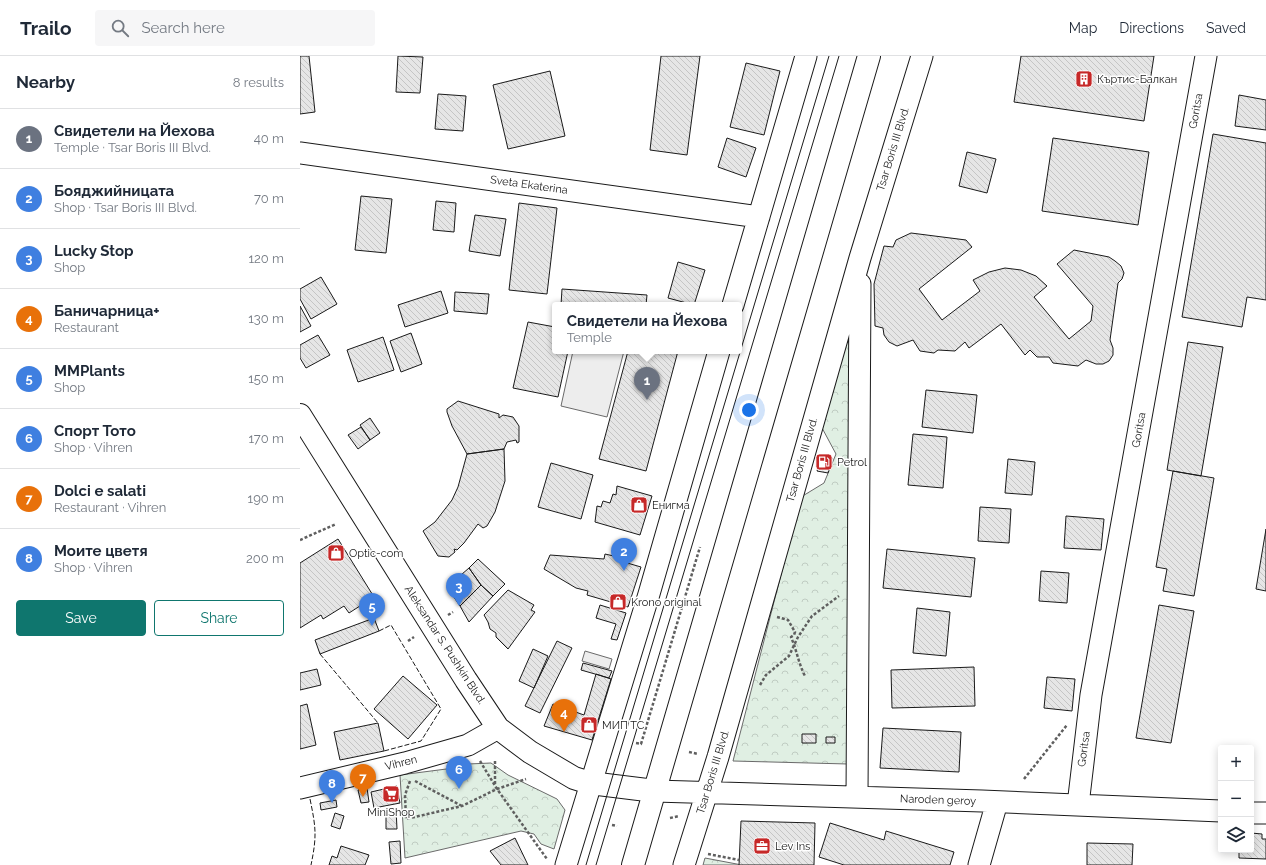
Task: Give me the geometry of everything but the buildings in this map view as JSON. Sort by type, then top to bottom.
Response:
[{"type":"main road","points":[[634,865],[869,56]]},
{"type":"main road","name":"Aleksandar S. Pushkin Blvd.","points":[[300,415],[466,680],[498,728],[542,760],[574,778],[590,783],[655,791]]},
{"type":"street","points":[[734,302],[806,56]]},
{"type":"street","name":"Tsar Boris III Blvd.","points":[[684,865],[706,791],[718,757],[860,258],[922,56]]},
{"type":"street","name":"Goritsa","points":[[1078,805],[1091,695],[1206,56]]},
{"type":"street","name":"Sveta Ekaterina","points":[[300,153],[759,217]]},
{"type":"street","points":[[857,797],[860,258]]},
{"type":"street","points":[[566,865],[649,594],[718,354]]},
{"type":"street","name":"Vihren","points":[[300,788],[405,763],[470,745],[498,728]]},
{"type":"street","name":"Naroden geroy","points":[[655,791],[706,791],[1218,811]]},
{"type":"street","points":[[979,865],[997,802]]},
{"type":"street","points":[[1254,812],[1266,813]]},
{"type":"path","points":[[300,540],[336,524]]},
{"type":"path","points":[[636,744],[643,744],[642,740],[676,622],[700,547]]},
{"type":"path","points":[[760,686],[766,675],[789,656],[812,616],[824,606],[858,584]]},
{"type":"path","points":[[780,618],[788,620],[794,630],[794,635],[791,637],[795,644],[798,662],[806,676]]},
{"type":"path","points":[[408,641],[414,637]]},
{"type":"path","points":[[1024,779],[1068,724]]},
{"type":"path","points":[[470,745],[497,789],[551,865]]},
{"type":"path","points":[[689,752],[700,754]]},
{"type":"path","points":[[495,761],[495,785]]},
{"type":"path","points":[[462,806],[411,778],[405,795],[406,819],[462,806],[497,789],[526,779]]},
{"type":"path","points":[[612,825],[617,826]]},
{"type":"path","points":[[710,854],[739,860]]},
{"type":"green space","points":[[844,341],[852,343],[848,764],[733,761],[801,497],[824,483],[836,454],[821,426]]},
{"type":"green space","points":[[491,763],[508,775],[557,799],[565,810],[554,849],[541,844],[534,834],[521,831],[405,858],[400,775],[454,768],[468,764]]},
{"type":"green space","points":[[705,858],[742,865],[703,865]]},
{"type":"shaded area","points":[[572,354],[623,354],[607,417],[561,406]]},
{"type":"shaded area","points":[[585,651],[612,659],[609,669],[582,661]]},
{"type":"tram line","points":[[742,346],[829,56]]},
{"type":"tram line","points":[[596,865],[839,56]]},
{"type":"tram line","points":[[586,865],[739,354]]},
{"type":"fence","points":[[379,631],[391,625],[441,709],[421,741],[384,751]]},
{"type":"fence","points":[[320,654],[378,723]]},
{"type":"fence","points":[[310,799],[314,817],[315,832],[311,865]]},
{"type":"place","name":"Къртис-Балкан","points":[[1084,79]]},
{"type":"place","name":"Свидетели на Йехова","points":[[647,400]]},
{"type":"place","name":"Petrol","points":[[824,462]]},
{"type":"place","name":"Енигма","points":[[639,505]]},
{"type":"place","name":"Optic-com","points":[[336,553]]},
{"type":"place","name":"Бояджийницата","points":[[624,571]]},
{"type":"place","name":"Krono original","points":[[618,602]]},
{"type":"place","name":"Lucky Stop","points":[[459,606]]},
{"type":"place","name":"MMPlants","points":[[372,626]]},
{"type":"place","name":"МИП ТС","points":[[589,725]]},
{"type":"place","name":"Баничарница+","points":[[564,732]]},
{"type":"place","name":"Спорт Тото","points":[[459,789]]},
{"type":"place","name":"MiniShop","points":[[391,794]]},
{"type":"place","name":"Dolci e salati","points":[[363,797]]},
{"type":"place","name":"Моите цветя","points":[[332,803]]},
{"type":"place","name":"Lev Ins","points":[[762,846]]}]
